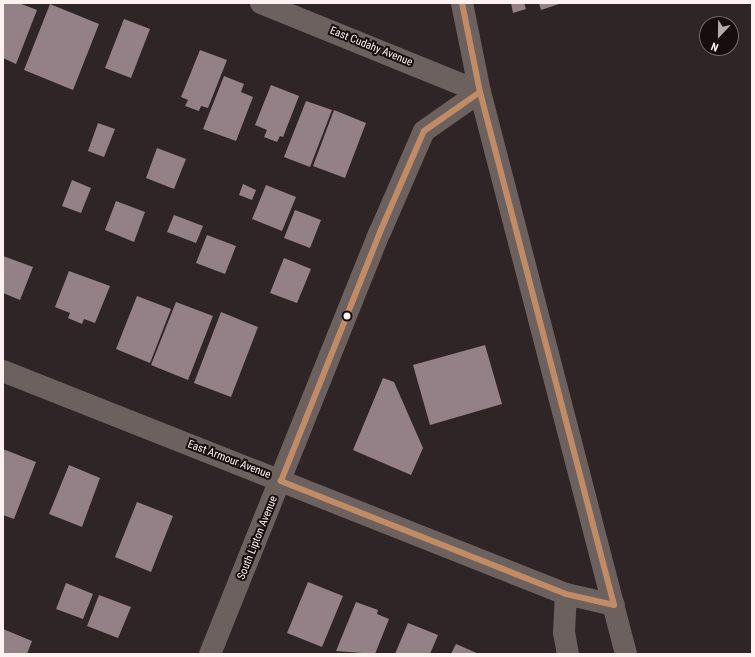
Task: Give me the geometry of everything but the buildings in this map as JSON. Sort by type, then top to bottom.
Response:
[{"type":"street","name":"East Cudahy Avenue","points":[[261,3],[480,92]]},
{"type":"street","points":[[462,3],[480,92],[626,654]]},
{"type":"street","name":"South Lipton Avenue","points":[[210,654],[281,481],[377,239],[424,131],[480,92]]},
{"type":"street","name":"East Armour Avenue","points":[[3,371],[566,594],[614,605]]},
{"type":"street","points":[[566,594],[564,632],[568,654]]},
{"type":"transit line","points":[[462,3],[480,92]]},
{"type":"transit line","points":[[480,92],[614,605],[566,594],[281,481],[380,232],[424,131],[480,92]]}]
